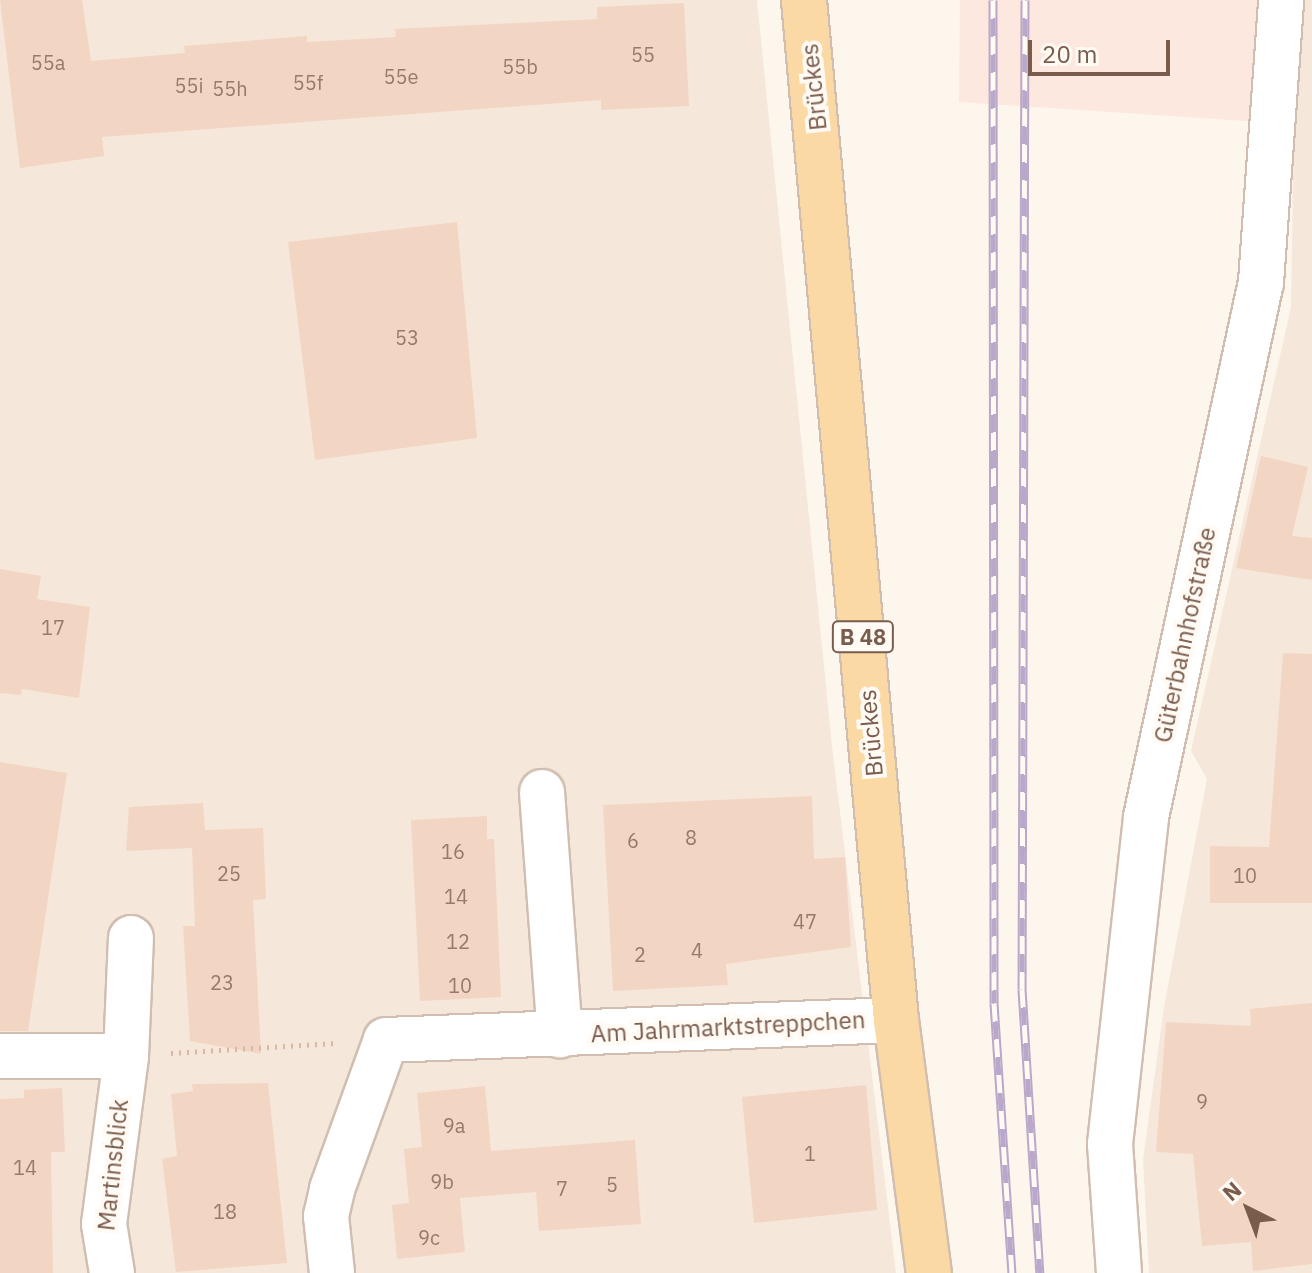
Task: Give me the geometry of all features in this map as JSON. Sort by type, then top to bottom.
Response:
[{"type":"main road","name":"Brückes","points":[[804,0],[896,1020],[929,1273]]},
{"type":"street","name":"Güterbahnhofstraße","points":[[1119,1273],[1110,1144],[1146,817],[1261,282],[1281,0]]},
{"type":"street","name":"Am Jahrmarktstreppchen","points":[[542,792],[560,1035]]},
{"type":"street","name":"Martinsblick","points":[[112,1273],[104,1224],[126,1056],[131,938]]},
{"type":"street","name":"Am Jahrmarktstreppchen","points":[[386,1040],[896,1020]]},
{"type":"street","points":[[332,1273],[326,1216],[332,1189],[386,1040]]},
{"type":"street","points":[[0,1056],[126,1056]]},
{"type":"path","points":[[126,1056],[386,1040]]},
{"type":"shaded area","points":[[0,0],[757,0],[832,746],[896,1273],[0,1273]]},
{"type":"shaded area","points":[[960,0],[1296,0],[1292,124],[959,102]]},
{"type":"shaded area","points":[[1296,0],[1312,0],[1312,1273],[1149,1273],[1143,1160],[1164,1007],[1207,779],[1191,751],[1291,307]]},
{"type":"building","points":[[0,0],[82,0],[91,61],[185,53],[184,46],[307,36],[307,42],[396,37],[395,29],[597,19],[597,7],[684,3],[689,106],[601,110],[601,100],[102,137],[104,156],[20,168]]},
{"type":"building","points":[[457,222],[477,438],[315,460],[288,242]]},
{"type":"building","points":[[1261,456],[1308,467],[1292,536],[1312,538],[1312,580],[1236,568]]},
{"type":"building","points":[[0,569],[41,576],[37,599],[90,607],[79,698],[22,689],[21,695],[0,693]]},
{"type":"building","points":[[1283,653],[1312,654],[1312,903],[1210,903],[1210,846],[1269,847]]},
{"type":"building","points":[[0,762],[67,773],[28,1031],[0,1031]]},
{"type":"building","points":[[812,796],[814,859],[845,857],[851,947],[726,964],[728,985],[613,991],[603,805]]},
{"type":"building","points":[[203,803],[205,830],[263,828],[266,899],[253,900],[261,1054],[190,1041],[183,926],[195,926],[192,848],[126,851],[129,807]]},
{"type":"building","points":[[487,816],[487,839],[494,839],[501,997],[420,1001],[411,820]]},
{"type":"building","points":[[1312,1003],[1312,1264],[1253,1271],[1251,1242],[1202,1246],[1193,1154],[1156,1152],[1166,1022],[1251,1026],[1250,1009]]},
{"type":"building","points":[[268,1083],[287,1263],[176,1272],[162,1159],[177,1156],[171,1094],[193,1091],[192,1084]]},
{"type":"building","points":[[866,1085],[877,1210],[754,1223],[742,1097]]},
{"type":"building","points":[[485,1086],[491,1151],[635,1140],[641,1224],[539,1231],[536,1192],[460,1198],[465,1252],[397,1259],[392,1205],[409,1203],[404,1149],[422,1147],[417,1093]]},
{"type":"building","points":[[62,1088],[65,1152],[51,1152],[53,1273],[0,1273],[0,1099],[24,1098],[24,1090]]},
{"type":"railway","points":[[993,0],[994,1003],[1012,1273]]},
{"type":"railway","points":[[1025,0],[1022,989],[1040,1273]]}]
